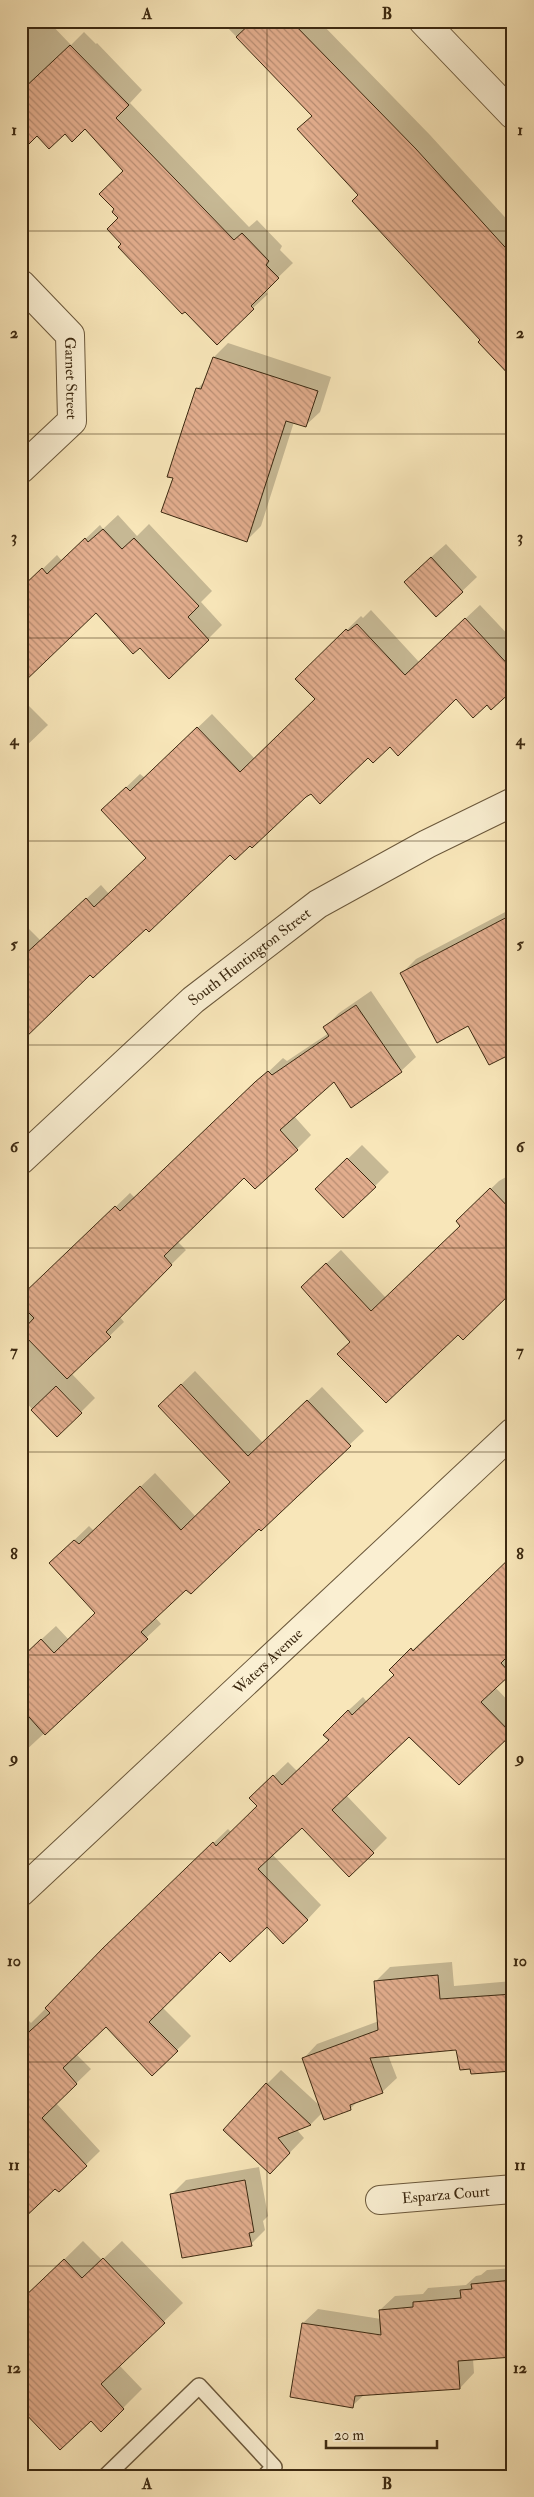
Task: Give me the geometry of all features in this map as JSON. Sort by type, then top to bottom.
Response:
[{"type":"street","points":[[423,21],[513,115]]},
{"type":"street","name":"Garnet Street","points":[[21,284],[70,335],[72,421],[21,469]]},
{"type":"street","name":"South Huntington Street","points":[[21,1160],[194,1000],[318,904],[419,848],[513,802]]},
{"type":"street","name":"Waters Avenue","points":[[21,1892],[513,1432]]},
{"type":"street","name":"Esparza Court","points":[[380,2200],[513,2189]]},
{"type":"lane","points":[[106,2476],[199,2386],[274,2467],[265,2476]]},
{"type":"building","points":[[253,21],[291,21],[416,149],[513,256],[513,379],[478,342],[480,340],[352,201],[358,195],[297,129],[312,116],[236,37]]},
{"type":"building","points":[[70,45],[129,105],[116,118],[234,240],[242,233],[269,261],[266,265],[279,278],[251,306],[254,309],[217,345],[185,312],[182,314],[118,247],[121,244],[107,229],[118,218],[112,212],[114,209],[99,194],[123,171],[85,129],[72,142],[65,134],[49,149],[37,136],[21,152],[21,91]]},
{"type":"building","points":[[213,357],[318,391],[306,427],[286,421],[247,542],[161,512],[173,478],[167,477],[196,388],[201,389]]},
{"type":"building","points":[[103,529],[122,549],[134,538],[199,606],[188,617],[209,640],[169,679],[140,648],[133,654],[96,613],[21,685],[21,588],[42,568],[47,574],[85,538],[88,542]]},
{"type":"building","points":[[431,557],[463,592],[436,617],[404,582]]},
{"type":"building","points":[[465,618],[513,670],[513,690],[491,710],[487,705],[473,718],[456,699],[398,756],[390,747],[373,763],[368,758],[320,804],[311,794],[306,797],[252,848],[250,846],[235,860],[230,855],[149,932],[146,929],[93,978],[90,975],[21,1042],[21,958],[86,898],[94,907],[146,858],[101,810],[126,787],[130,791],[197,727],[240,772],[315,699],[295,679],[346,629],[348,631],[357,624],[405,675]]},
{"type":"building","points":[[513,914],[513,1053],[489,1065],[468,1026],[437,1043],[400,973]]},
{"type":"building","points":[[356,1005],[402,1072],[351,1108],[334,1082],[280,1130],[298,1150],[255,1189],[244,1178],[164,1256],[172,1265],[106,1332],[111,1337],[67,1379],[21,1332],[34,1318],[21,1305],[21,1296],[115,1206],[120,1211],[255,1082],[268,1071],[272,1075],[329,1036],[323,1027]]},
{"type":"building","points":[[347,1158],[376,1187],[343,1218],[315,1189]]},
{"type":"building","points":[[490,1188],[513,1212],[513,1291],[463,1340],[458,1335],[386,1403],[337,1354],[350,1342],[301,1287],[326,1263],[371,1311],[460,1226],[456,1221]]},
{"type":"building","points":[[181,1384],[248,1456],[307,1400],[351,1446],[261,1531],[259,1529],[191,1594],[186,1590],[141,1632],[148,1639],[45,1735],[21,1708],[21,1658],[41,1639],[54,1653],[95,1613],[49,1563],[74,1540],[79,1544],[140,1486],[181,1530],[230,1482],[158,1406]]},
{"type":"building","points":[[56,1386],[82,1413],[57,1437],[31,1410]]},
{"type":"building","points":[[513,1555],[513,1651],[501,1663],[511,1674],[481,1702],[512,1734],[459,1785],[409,1737],[332,1810],[374,1853],[349,1877],[302,1828],[258,1869],[308,1920],[283,1944],[267,1927],[230,1962],[220,1952],[149,2022],[178,2051],[152,2076],[106,2027],[63,2068],[77,2084],[42,2118],[87,2166],[59,2192],[55,2189],[21,2221],[21,2039],[50,2013],[45,2008],[103,1948],[213,1842],[216,1846],[257,1806],[249,1798],[273,1775],[282,1785],[329,1740],[323,1735],[348,1710],[352,1715],[394,1675],[389,1670],[411,1648],[413,1651]]},
{"type":"building","points":[[438,1975],[440,1999],[513,1994],[513,2071],[471,2074],[470,2069],[460,2070],[456,2050],[370,2058],[383,2093],[350,2105],[351,2110],[324,2120],[302,2058],[378,2030],[374,1981]]},
{"type":"building","points":[[266,2083],[311,2125],[278,2138],[290,2153],[270,2174],[223,2130]]},
{"type":"building","points":[[245,2180],[254,2232],[249,2233],[252,2246],[182,2258],[170,2194]]},
{"type":"building","points":[[103,2258],[165,2323],[101,2384],[124,2409],[101,2432],[91,2421],[60,2450],[21,2409],[21,2300],[64,2259],[82,2278]]},
{"type":"building","points":[[513,2280],[513,2357],[458,2361],[460,2389],[355,2396],[353,2408],[290,2397],[302,2323],[381,2335],[379,2310],[413,2307],[413,2302],[461,2298],[460,2290],[472,2289],[471,2284]]}]
